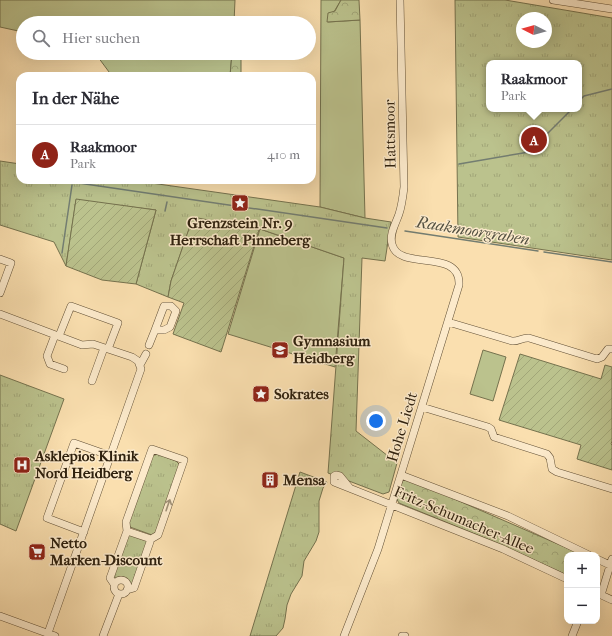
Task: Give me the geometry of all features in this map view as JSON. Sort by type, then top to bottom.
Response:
[{"type":"street","name":"Hattsmoor","points":[[400,0],[404,187],[402,202],[391,241],[395,252],[407,257]]},
{"type":"street","points":[[553,0],[612,9]]},
{"type":"street","name":"Hohe Liedt","points":[[344,636],[370,572],[422,407],[458,285],[457,274],[454,269],[443,264],[407,257]]},
{"type":"street","points":[[0,259],[11,263],[0,293]]},
{"type":"street","points":[[64,370],[50,364],[47,356],[71,306],[118,323],[92,381]]},
{"type":"street","points":[[0,314],[82,345],[92,344],[132,357],[138,361],[141,373],[84,532],[51,635],[0,616]]},
{"type":"street","points":[[448,322],[512,341],[529,338],[597,359],[602,357],[608,349],[612,349]]},
{"type":"street","points":[[149,345],[155,330]]},
{"type":"street","points":[[140,365],[146,354]]},
{"type":"street","points":[[422,407],[488,427],[494,437],[547,454],[554,470],[612,489]]},
{"type":"street","points":[[84,532],[47,518],[74,443],[111,456]]},
{"type":"street","points":[[152,449],[184,460],[158,535],[151,539],[134,588],[119,594],[114,588],[114,584],[110,578],[127,531],[126,522],[152,449]]},
{"type":"street","name":"Fritz-Schumacher-Allee","points":[[401,475],[508,516],[583,552]]},
{"type":"street","name":"Fritz-Schumacher-Allee","points":[[349,487],[503,549],[564,578]]},
{"type":"street","points":[[127,531],[151,539]]},
{"type":"street","points":[[600,560],[611,564],[600,592]]},
{"type":"street","points":[[114,584],[117,580],[124,580],[128,586],[127,590]]},
{"type":"street","points":[[103,636],[119,594]]},
{"type":"street","points":[[600,594],[612,600]]},
{"type":"street","points":[[572,636],[577,624]]},
{"type":"green space","points":[[0,0],[235,0],[234,16],[16,16],[16,30],[0,27]]},
{"type":"green space","points":[[321,0],[341,0],[328,22],[360,20],[365,218],[320,207]]},
{"type":"green space","points":[[341,0],[359,0],[360,20],[327,22],[328,13],[335,11]]},
{"type":"green space","points":[[455,0],[505,0],[612,18],[612,260],[458,237]]},
{"type":"green space","points":[[100,60],[231,60],[230,72],[109,72]]},
{"type":"green space","points":[[231,60],[241,60],[241,72],[230,72]]},
{"type":"green space","points":[[0,161],[16,163],[16,184],[158,184],[320,207],[365,218],[391,222],[385,261],[362,258],[356,431],[397,463],[389,492],[383,494],[328,473],[344,258],[260,229],[193,218],[171,281],[168,297],[136,284],[156,210],[76,200],[66,266],[54,242],[0,225]]},
{"type":"green space","points":[[76,199],[156,210],[136,284],[102,280],[66,266]]},
{"type":"green space","points":[[193,217],[259,230],[221,352],[173,334],[184,303],[168,297],[171,281]]},
{"type":"green space","points":[[260,229],[344,258],[335,367],[228,334]]},
{"type":"green space","points":[[483,350],[506,357],[493,401],[470,394]]},
{"type":"green space","points":[[520,354],[601,379],[605,365],[612,367],[612,470],[577,459],[581,445],[499,420]]},
{"type":"green space","name":"Asklepios Klinik Nord Heidberg","points":[[0,375],[64,399],[16,531],[0,524]]},
{"type":"green space","points":[[158,454],[176,461],[180,465],[155,534],[152,535],[130,527],[128,523],[152,456]]},
{"type":"green space","points":[[300,472],[327,482],[323,488],[319,501],[319,532],[316,541],[304,561],[302,576],[291,594],[287,605],[283,628],[276,636],[250,636]]},
{"type":"green space","points":[[404,477],[576,552],[564,552],[564,574],[497,543],[399,503],[396,498]]},
{"type":"green space","points":[[128,532],[149,540],[133,586],[128,586],[125,580],[121,579],[114,583],[112,579]]},
{"type":"waterway","points":[[582,98],[584,96],[612,89]]},
{"type":"waterway","points":[[459,164],[529,152],[569,112]]},
{"type":"waterway","name":"Raakmoorgraben","points":[[85,184],[387,228]]},
{"type":"waterway","points":[[62,253],[72,185]]},
{"type":"waterway","points":[[165,211],[167,202]]},
{"type":"waterway","name":"Raakmoorgraben","points":[[405,231],[538,251]]},
{"type":"waterway","name":"Raakmoorgraben","points":[[544,252],[612,262]]},
{"type":"place","name":"Raakmoor","points":[[534,140]]},
{"type":"place","name":"Grenzstein Nr. 9 Herrschaft Pinneberg","points":[[240,203]]},
{"type":"place","name":"Gymnasium Heidberg","points":[[280,350]]},
{"type":"place","name":"Sokrates","points":[[261,394]]},
{"type":"place","name":"Asklepios Klinik Nord Heidberg","points":[[22,465]]},
{"type":"place","name":"Mensa","points":[[270,480]]},
{"type":"place","name":"Netto Marken-Discount","points":[[37,552]]}]
